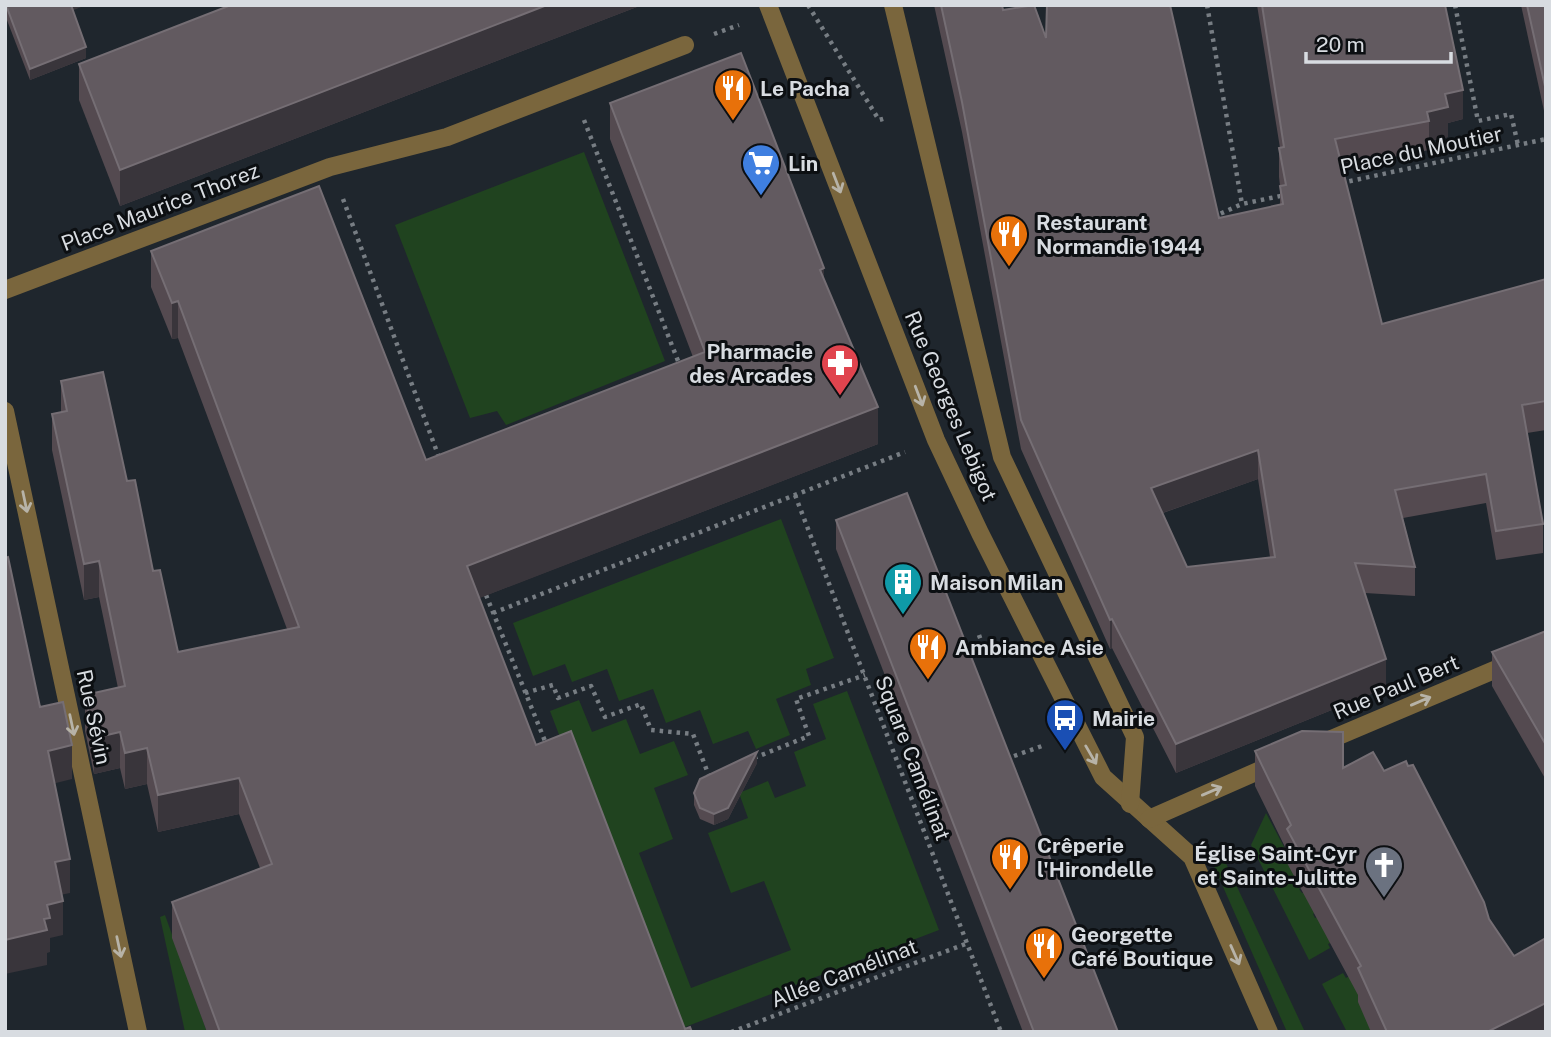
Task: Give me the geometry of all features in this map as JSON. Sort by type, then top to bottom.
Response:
[{"type":"street","name":"Rue Georges Lebigot","points":[[893,5],[1002,457],[1135,737],[1130,804]]},
{"type":"street","name":"Rue Georges Lebigot","points":[[770,9],[936,440],[1103,777],[1192,857],[1269,1032]]},
{"type":"street","name":"Place Maurice Thorez","points":[[5,290],[330,167],[447,137],[685,45]]},
{"type":"street","name":"Rue Sévin","points":[[5,411],[138,1032]]},
{"type":"street","name":"Rue Paul Bert","points":[[1149,819],[1546,648]]},
{"type":"path","points":[[808,5],[879,120],[919,108]]},
{"type":"path","points":[[1207,5],[1242,204]]},
{"type":"path","name":"Place du Moutier","points":[[1455,5],[1479,121],[1511,114],[1518,145]]},
{"type":"path","points":[[685,45],[770,9]]},
{"type":"path","points":[[572,88],[685,377]]},
{"type":"path","name":"Place du Moutier","points":[[1334,184],[1546,139]]},
{"type":"path","points":[[330,167],[442,466]]},
{"type":"path","points":[[1209,219],[1242,204],[1295,193]]},
{"type":"path","points":[[493,613],[936,440]]},
{"type":"path","name":"Square Camélinat","points":[[795,495],[1001,1032]]},
{"type":"path","points":[[486,595],[548,750]]},
{"type":"path","points":[[979,635],[987,658]]},
{"type":"path","points":[[747,761],[810,736],[796,699],[864,675]]},
{"type":"path","points":[[525,692],[553,685],[558,698],[592,686],[605,717],[641,705],[651,730],[693,734],[709,776],[722,771]]},
{"type":"path","points":[[1014,756],[1042,746]]},
{"type":"path","name":"Allée Camélinat","points":[[731,1032],[968,943]]},
{"type":"green space","points":[[584,152],[665,361],[506,425],[497,411],[470,418],[395,225]]},
{"type":"green space","points":[[781,519],[834,658],[806,669],[811,685],[776,699],[790,735],[756,749],[748,731],[713,744],[700,710],[666,723],[653,689],[619,701],[607,669],[572,682],[565,664],[533,676],[513,623]]},
{"type":"green space","points":[[847,691],[939,930],[672,1032],[550,711],[579,700],[592,732],[626,719],[640,754],[674,741],[688,775],[654,788],[673,839],[639,853],[691,988],[791,950],[764,881],[731,893],[708,833],[748,818],[739,793],[768,781],[775,798],[806,786],[794,752],[826,739],[813,704]]},
{"type":"green space","points":[[1266,813],[1291,860],[1287,863],[1305,886],[1299,889],[1302,893],[1307,891],[1318,911],[1313,914],[1315,918],[1320,916],[1334,941],[1328,944],[1330,948],[1309,960],[1251,845]]},
{"type":"green space","points":[[1224,859],[1305,1032],[1287,1032],[1213,864]]},
{"type":"green space","points":[[165,915],[207,1032],[185,1032],[160,917]]},
{"type":"green space","points":[[1343,973],[1346,978],[1351,975],[1373,1032],[1347,1032],[1322,984]]},
{"type":"building","points":[[6,5],[71,5],[86,47],[30,69]]},
{"type":"building","points":[[231,5],[547,5],[120,170],[79,64]]},
{"type":"building","points":[[941,5],[1002,5],[1003,10],[1034,5],[1046,38],[1047,5],[1170,5],[1219,218],[1283,204],[1280,186],[1286,185],[1279,148],[1284,147],[1262,5],[1445,5],[1463,90],[1445,94],[1448,107],[1427,112],[1429,121],[1335,139],[1382,324],[1546,279],[1546,401],[1522,405],[1543,524],[1496,531],[1486,474],[1395,490],[1415,567],[1355,563],[1386,659],[1176,744],[1112,619],[1110,620],[1021,420],[962,102]],"holes":[[[1258,450],[1275,557],[1187,567],[1151,488]]]},
{"type":"building","points":[[1527,5],[1546,5],[1546,91]]},
{"type":"building","points":[[741,53],[824,268],[820,270],[878,407],[467,566],[536,745],[571,731],[685,1029],[690,1027],[692,1032],[220,1032],[172,902],[272,864],[239,778],[158,795],[147,748],[125,753],[120,732],[94,738],[85,695],[125,686],[99,561],[84,564],[52,414],[67,411],[61,381],[103,372],[127,481],[135,480],[153,571],[160,570],[178,652],[299,627],[178,301],[172,303],[151,251],[319,186],[426,460],[705,352],[610,103]]},
{"type":"building","points":[[907,493],[1118,1032],[1034,1032],[836,520]]},
{"type":"building","points":[[8,557],[40,707],[63,702],[72,745],[48,751],[70,859],[55,862],[63,901],[47,905],[50,918],[44,919],[47,930],[5,940],[5,558]]},
{"type":"building","points":[[1546,631],[1546,745],[1492,652]]},
{"type":"building","name":"Église Saint-Cyr et Sainte-Julitte","points":[[1302,731],[1343,732],[1343,768],[1373,752],[1384,771],[1406,761],[1408,766],[1413,765],[1484,902],[1489,919],[1514,956],[1546,938],[1546,1003],[1487,1032],[1387,1032],[1358,968],[1361,966],[1287,829],[1291,825],[1255,751]]},
{"type":"building","points":[[757,752],[728,808],[714,814],[700,808],[694,793],[700,779]]},
{"type":"place","name":"Le Pacha","points":[[733,122]]},
{"type":"place","name":"Lin","points":[[761,197]]},
{"type":"place","name":"Restaurant Normandie 1944","points":[[1009,268]]},
{"type":"place","name":"Pharmacie des Arcades","points":[[840,397]]},
{"type":"place","name":"Maison Milan","points":[[903,616]]},
{"type":"place","name":"Ambiance Asie","points":[[928,681]]},
{"type":"place","name":"Mairie","points":[[1065,752]]},
{"type":"place","name":"Crêperie l'Hirondelle","points":[[1010,891]]},
{"type":"place","name":"Église Saint-Cyr et Sainte-Julitte","points":[[1384,899]]},
{"type":"place","name":"Georgette Café Boutique","points":[[1044,980]]}]
